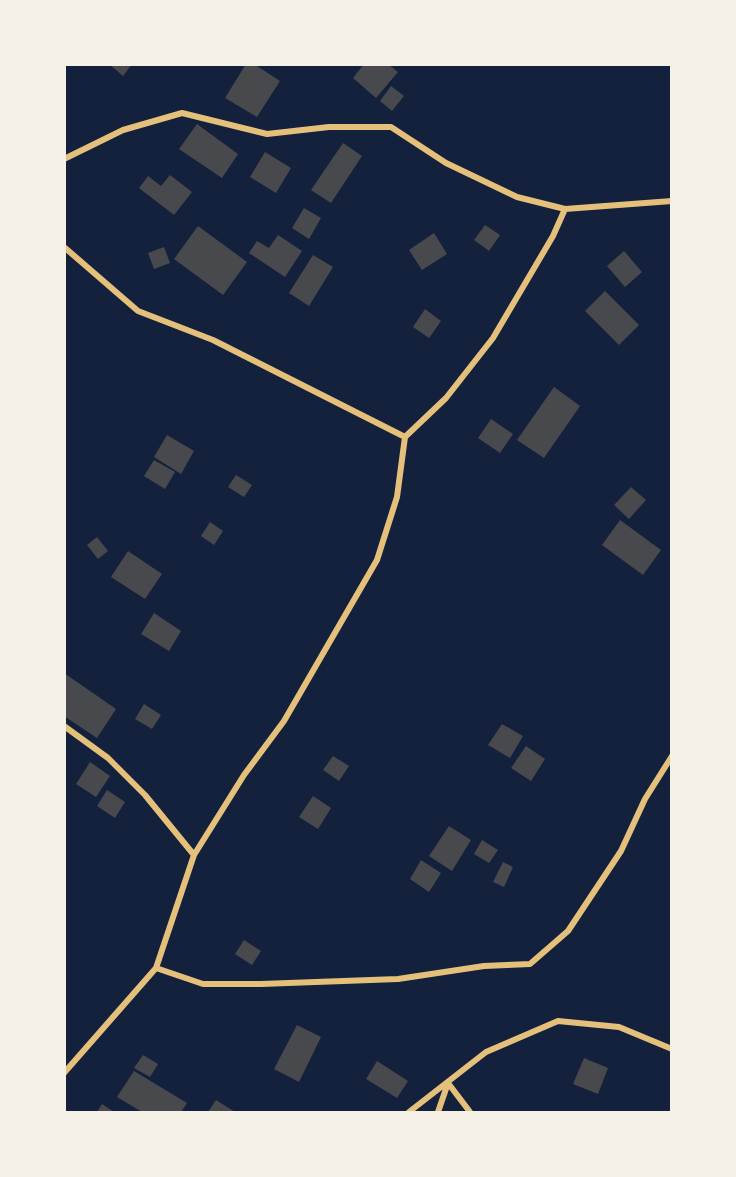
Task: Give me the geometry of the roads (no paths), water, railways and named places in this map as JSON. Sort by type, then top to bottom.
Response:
[{"type":"street","points":[[64,159],[123,130],[182,113],[267,135],[329,127],[391,127],[446,163],[517,197],[565,209],[672,201]]},
{"type":"street","points":[[64,1073],[156,968],[194,855],[244,775],[284,721],[377,560],[397,498],[405,437],[446,398],[493,339],[553,236],[565,209]]},
{"type":"street","points":[[64,247],[138,311],[213,340],[405,437]]},
{"type":"street","points":[[64,726],[108,758],[145,795],[194,855]]},
{"type":"street","points":[[156,968],[203,984],[249,984],[398,979],[484,966],[530,964],[568,931],[621,851],[645,799],[672,756]]},
{"type":"street","points":[[410,1113],[486,1053],[558,1021],[619,1027],[672,1049]]},
{"type":"street","points":[[438,1113],[448,1083]]},
{"type":"street","points":[[448,1083],[470,1113]]}]
